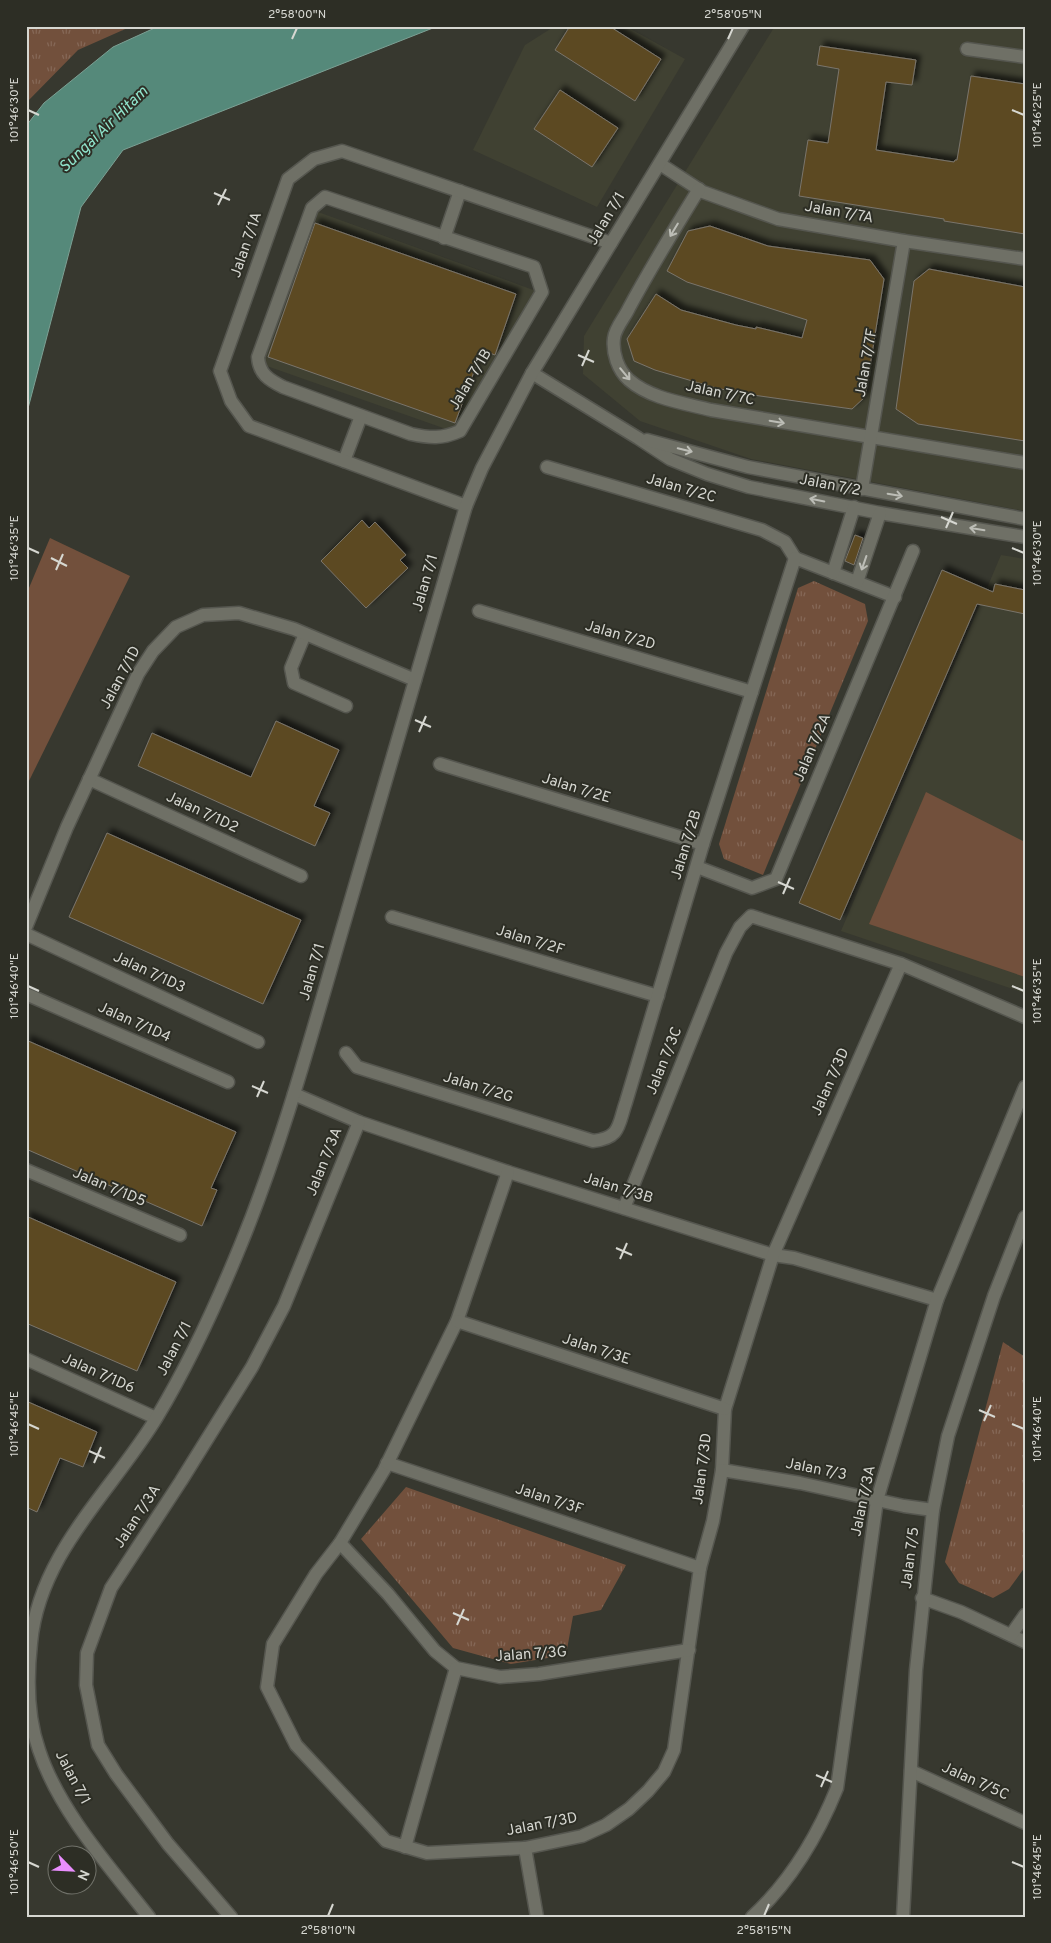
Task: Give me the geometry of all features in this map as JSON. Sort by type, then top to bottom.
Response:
[{"type":"street","name":"Jalan 7/1","points":[[148,1917],[85,1835],[50,1778],[38,1748],[31,1718],[28,1682],[31,1638],[41,1597],[63,1551],[156,1418],[206,1324],[241,1244],[283,1132],[466,506],[482,468],[532,374],[743,26]]},
{"type":"street","points":[[967,49],[1025,58]]},
{"type":"street","name":"Jalan 7/1A","points":[[466,506],[249,426],[231,401],[220,372],[288,179],[314,159],[342,151],[611,243]]},
{"type":"street","name":"Jalan 7/7A","points":[[660,164],[699,189],[778,219],[904,241],[1025,259]]},
{"type":"street","name":"Jalan 7/7C","points":[[699,189],[650,268],[614,336],[614,351],[618,366],[628,379],[643,389],[662,397],[711,410],[1025,463]]},
{"type":"street","points":[[444,238],[460,191]]},
{"type":"street","name":"Jalan 7/1B","points":[[325,197],[444,238],[534,268],[542,292],[460,431],[447,437],[431,438],[411,434],[283,387],[264,375],[258,367],[258,357],[312,208],[325,197]]},
{"type":"street","name":"Jalan 7/7F","points":[[862,490],[904,241]]},
{"type":"street","name":"Jalan 7/2","points":[[532,374],[670,459],[706,474],[749,487],[880,513],[1025,537]]},
{"type":"street","points":[[344,461],[361,416]]},
{"type":"street","name":"Jalan 7/2","points":[[638,438],[748,467],[862,490],[1025,519]]},
{"type":"street","name":"Jalan 7/2C","points":[[547,467],[762,530],[785,542],[795,558]]},
{"type":"street","points":[[833,573],[854,507]]},
{"type":"street","points":[[857,582],[880,513]]},
{"type":"street","name":"Jalan 7/2A","points":[[698,867],[752,888],[776,879],[913,551]]},
{"type":"street","points":[[795,558],[895,597]]},
{"type":"street","name":"Jalan 7/2B","points":[[607,1139],[614,1135],[618,1126],[698,867],[703,844],[795,558]]},
{"type":"street","name":"Jalan 7/2D","points":[[479,611],[752,692]]},
{"type":"street","name":"Jalan 7/1D","points":[[26,927],[67,827],[138,674],[153,651],[176,627],[203,615],[239,613],[257,617],[305,634],[415,680]]},
{"type":"street","points":[[305,634],[291,668],[294,683],[346,706]]},
{"type":"street","name":"Jalan 7/2E","points":[[440,764],[703,844]]},
{"type":"street","name":"Jalan 7/1D2","points":[[89,779],[301,876]]},
{"type":"street","name":"Jalan 7/3C","points":[[624,1208],[726,953],[740,927],[751,916],[901,964]]},
{"type":"street","name":"Jalan 7/2F","points":[[392,917],[658,996]]},
{"type":"street","name":"Jalan 7/1D3","points":[[26,934],[258,1042]]},
{"type":"street","points":[[901,964],[1025,1017]]},
{"type":"street","name":"Jalan 7/3D","points":[[508,1172],[458,1320],[387,1463],[340,1543],[316,1574],[273,1644],[267,1687],[296,1745],[386,1841],[427,1853],[525,1848],[582,1836],[606,1825],[629,1809],[664,1772],[674,1750],[700,1568],[722,1470],[725,1410],[773,1255],[901,964]]},
{"type":"street","name":"Jalan 7/1D4","points":[[26,994],[228,1082]]},
{"type":"street","name":"Jalan 7/2G","points":[[346,1053],[357,1068],[593,1141],[607,1139]]},
{"type":"street","name":"Jalan 7/3A","points":[[752,1917],[794,1869],[825,1818],[837,1788],[877,1500],[937,1300],[1025,1087]]},
{"type":"street","name":"Jalan 7/3B","points":[[294,1094],[358,1122],[508,1172],[773,1255],[794,1258],[937,1300]]},
{"type":"street","name":"Jalan 7/3A","points":[[231,1917],[168,1844],[116,1774],[98,1745],[86,1685],[87,1653],[111,1588],[252,1367],[284,1306],[358,1122]]},
{"type":"street","name":"Jalan 7/1D5","points":[[26,1170],[180,1235]]},
{"type":"street","name":"Jalan 7/5","points":[[903,1917],[916,1670],[922,1598],[933,1510],[948,1436],[994,1296],[1025,1217]]},
{"type":"street","name":"Jalan 7/3E","points":[[458,1320],[725,1410]]},
{"type":"street","name":"Jalan 7/1D6","points":[[26,1359],[156,1418]]},
{"type":"street","name":"Jalan 7/3F","points":[[387,1463],[700,1568]]},
{"type":"street","name":"Jalan 7/3","points":[[722,1470],[800,1483],[933,1510]]},
{"type":"street","name":"Jalan 7/3G","points":[[340,1543],[388,1594],[435,1651],[456,1668],[500,1677],[539,1674],[689,1650]]},
{"type":"street","points":[[922,1598],[961,1612],[1025,1642]]},
{"type":"street","points":[[1011,1635],[1025,1615]]},
{"type":"street","points":[[405,1847],[456,1668]]},
{"type":"street","name":"Jalan 7/5C","points":[[911,1771],[1025,1822]]},
{"type":"street","points":[[525,1848],[537,1917]]},
{"type":"shaded area","points":[[555,26],[625,26],[685,59],[597,207],[473,150],[525,45]]},
{"type":"shaded area","points":[[775,26],[1025,26],[1025,511],[751,459],[640,421],[583,374],[584,336]]},
{"type":"shaded area","points":[[318,212],[536,291],[456,426],[446,429],[264,365]]},
{"type":"shaded area","points":[[1001,555],[1025,559],[1025,993],[841,931]]},
{"type":"green space","points":[[26,26],[132,26],[78,50],[26,103]]},
{"type":"green space","points":[[50,538],[130,576],[26,787],[26,595]]},
{"type":"green space","points":[[814,581],[865,604],[868,621],[763,875],[724,859],[719,844],[798,588]]},
{"type":"green space","points":[[926,792],[1025,842],[1025,977],[869,924]]},
{"type":"green space","points":[[1003,1342],[1025,1357],[1025,1567],[1009,1589],[993,1598],[959,1583],[945,1562]]},
{"type":"green space","points":[[406,1487],[626,1565],[601,1610],[573,1616],[566,1655],[511,1664],[453,1648],[361,1539]]},
{"type":"water","name":"Sungai Air Hitam","points":[[159,26],[438,26],[123,150],[81,207],[26,416],[26,126],[44,103],[113,47]]},
{"type":"building","points":[[570,26],[609,26],[661,59],[635,101],[555,50]]},
{"type":"building","points":[[820,46],[916,60],[912,85],[886,82],[876,150],[954,162],[957,160],[971,76],[1025,84],[1025,234],[799,196],[808,140],[828,143],[839,69],[817,65]]},
{"type":"building","points":[[560,90],[618,128],[592,167],[534,129]]},
{"type":"building","points":[[315,223],[516,294],[495,355],[482,350],[455,423],[268,357]]},
{"type":"building","points":[[710,226],[768,246],[870,260],[884,279],[865,397],[852,409],[716,388],[655,370],[634,361],[627,339],[656,294],[681,310],[736,325],[756,329],[756,327],[802,338],[807,320],[687,282],[667,271],[688,231]]},
{"type":"building","points":[[929,269],[1025,287],[1025,441],[918,424],[896,409],[914,281]]},
{"type":"building","points":[[362,520],[369,528],[375,522],[406,555],[400,560],[408,568],[366,608],[321,561]]},
{"type":"building","points":[[855,535],[863,538],[854,565],[845,561]]},
{"type":"building","points":[[942,570],[993,592],[995,584],[1025,590],[1025,614],[977,604],[840,920],[799,903]]},
{"type":"building","points":[[276,721],[339,750],[314,806],[330,813],[315,846],[138,766],[152,733],[251,777]]},
{"type":"building","points":[[107,833],[301,920],[263,1004],[69,917]]},
{"type":"building","points":[[26,1040],[236,1132],[211,1188],[217,1190],[202,1226],[26,1149]]},
{"type":"building","points":[[26,1216],[176,1282],[137,1371],[26,1323]]},
{"type":"building","points":[[26,1401],[97,1432],[83,1467],[60,1458],[37,1512],[26,1507]]}]
